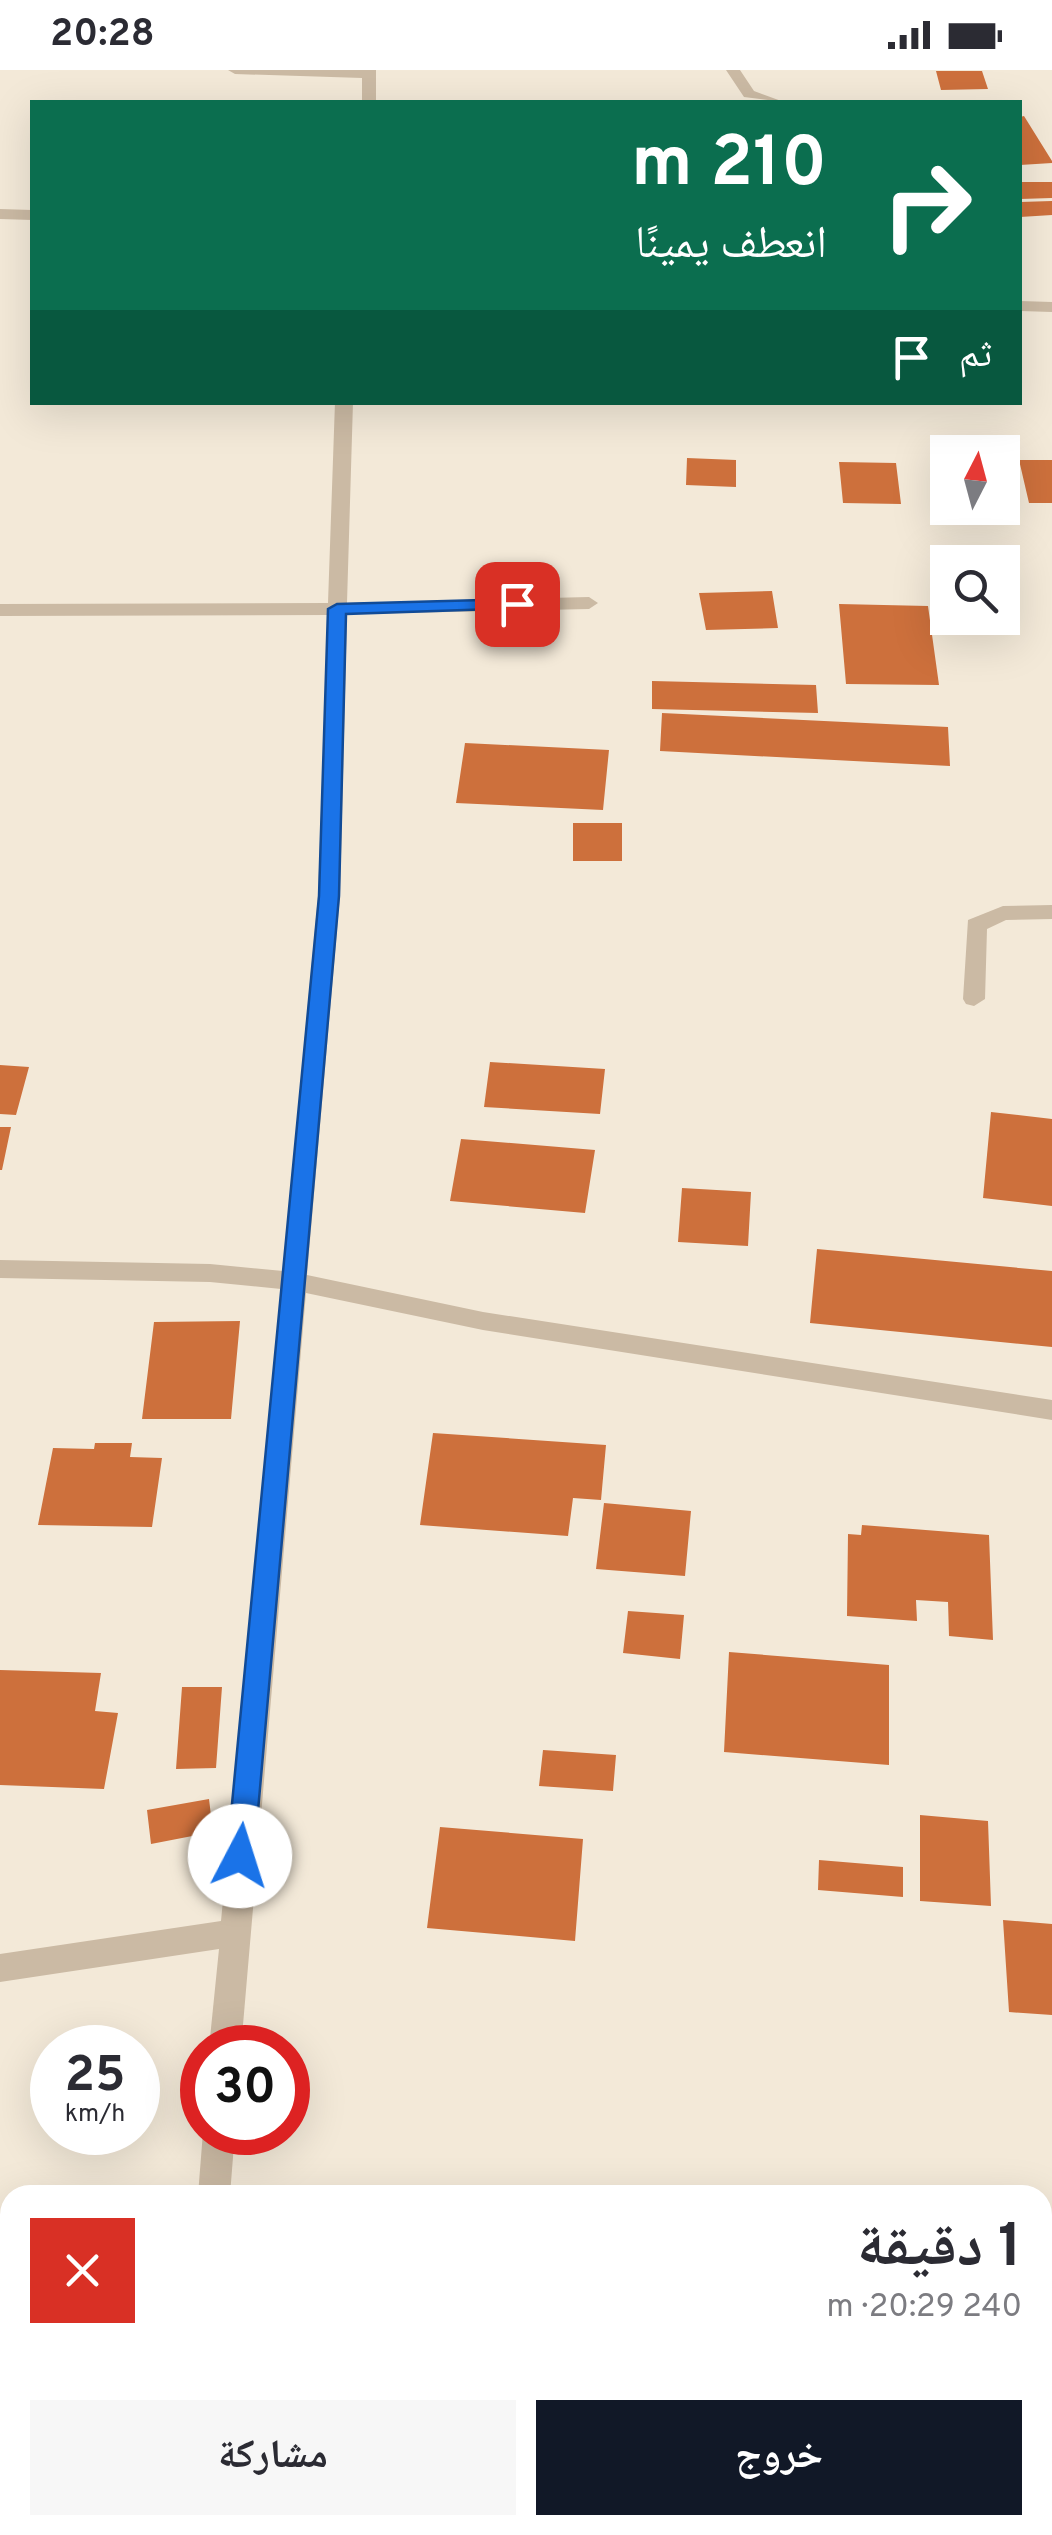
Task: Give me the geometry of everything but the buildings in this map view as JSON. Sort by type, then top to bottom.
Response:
[{"type":"street","points":[[235,70],[369,72],[369,100]]},
{"type":"street","points":[[733,70],[749,94],[770,100]]},
{"type":"street","points":[[0,214],[30,215]]},
{"type":"street","points":[[1022,306],[1052,307]]},
{"type":"street","points":[[227,2025],[329,896],[344,405]]},
{"type":"street","points":[[0,610],[337,609],[589,602]]},
{"type":"street","points":[[974,999],[976,925],[1003,912],[1052,912]]},
{"type":"street","points":[[0,1269],[210,1272],[292,1281],[482,1321],[1052,1410]]},
{"type":"street","points":[[0,1968],[54,1963],[233,1932]]},
{"type":"street","points":[[215,2185],[217,2155]]},
{"type":"route","points":[[240,1856],[329,896],[337,609],[517,604]]}]
